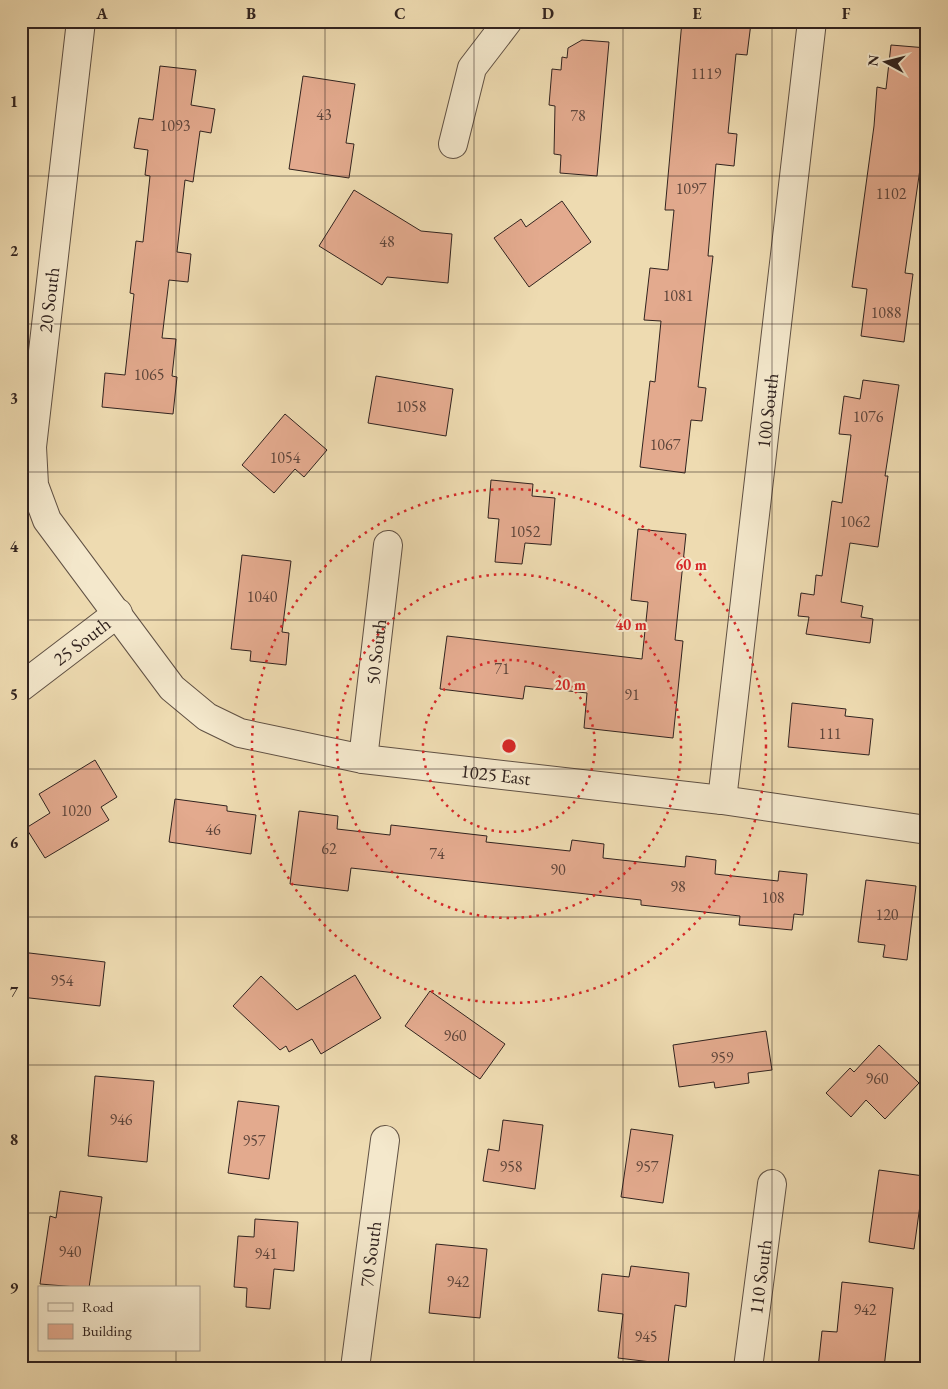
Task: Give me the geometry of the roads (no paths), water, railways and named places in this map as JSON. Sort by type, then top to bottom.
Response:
[{"type":"street","name":"20 South","points":[[81,21],[32,447],[34,484],[48,520],[118,613]]},
{"type":"street","points":[[453,144],[472,68],[508,21]]},
{"type":"street","name":"100 South","points":[[722,800],[812,21]]},
{"type":"street","name":"50 South","points":[[363,759],[388,545]]},
{"type":"street","name":"25 South","points":[[21,687],[118,613]]},
{"type":"street","name":"1025 East","points":[[118,613],[172,688],[207,717],[240,733],[363,759],[722,800],[927,830]]},
{"type":"street","name":"70 South","points":[[354,1368],[385,1140]]},
{"type":"street","name":"110 South","points":[[748,1368],[772,1184]]}]
